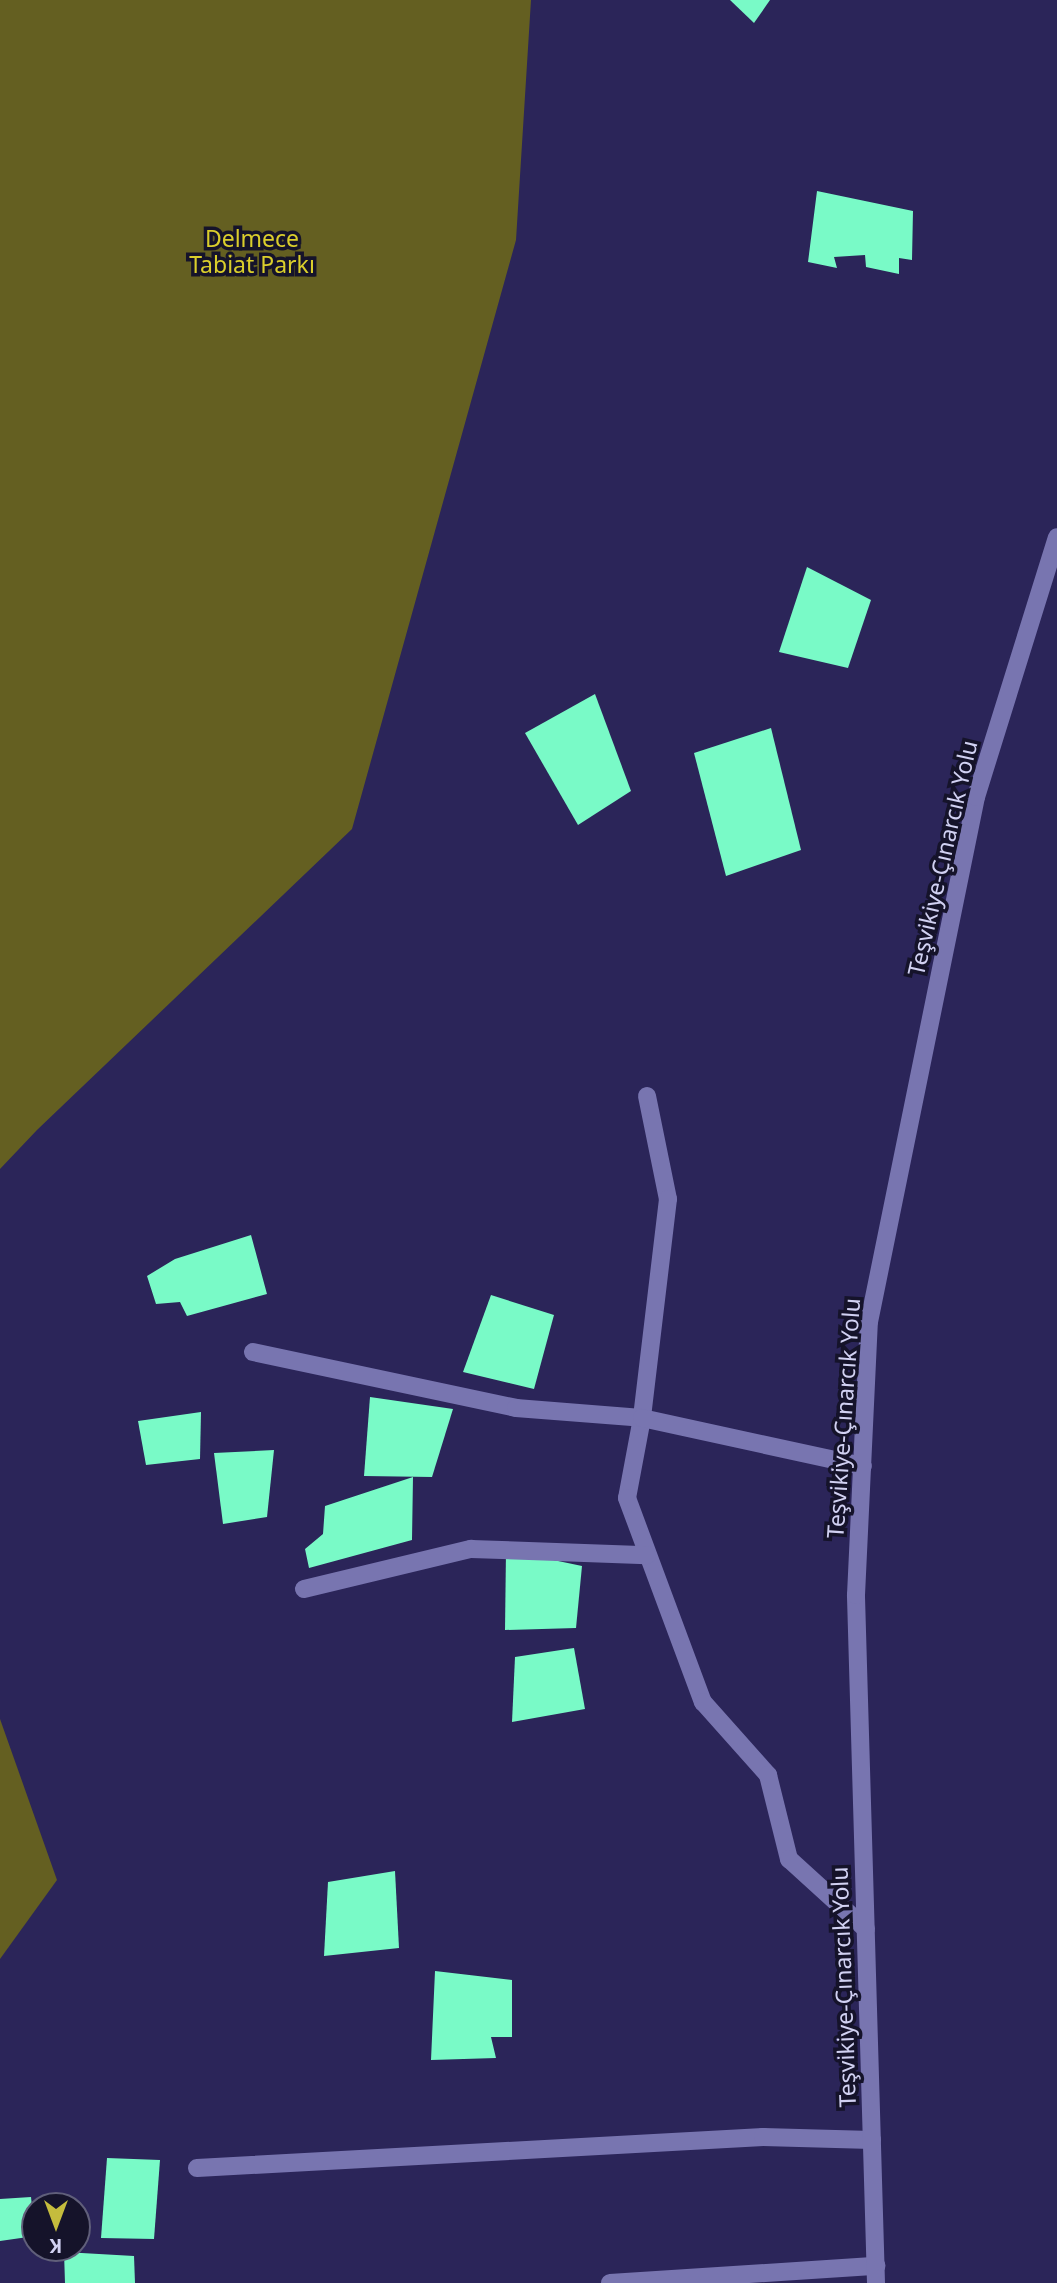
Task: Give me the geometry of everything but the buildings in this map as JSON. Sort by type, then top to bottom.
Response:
[{"type":"street","name":"Teşvikiye-Çınarcık Yolu","points":[[876,2275],[856,1595],[869,1322],[976,797],[1057,537]]},
{"type":"street","points":[[647,1096],[667,1199],[642,1418],[627,1498],[703,1702],[768,1775],[789,1859],[866,1928]]},
{"type":"street","points":[[253,1352],[516,1408],[642,1418],[863,1466]]},
{"type":"street","points":[[304,1589],[471,1549],[647,1555]]},
{"type":"street","points":[[198,2168],[763,2137],[872,2140]]},
{"type":"street","points":[[610,2283],[876,2275]]},
{"type":"green space","name":"Delmece Tabiat Parkı","points":[[0,0],[531,0],[516,240],[352,829],[37,1130],[0,1169]]},
{"type":"green space","points":[[0,1719],[57,1880],[0,1959]]}]
